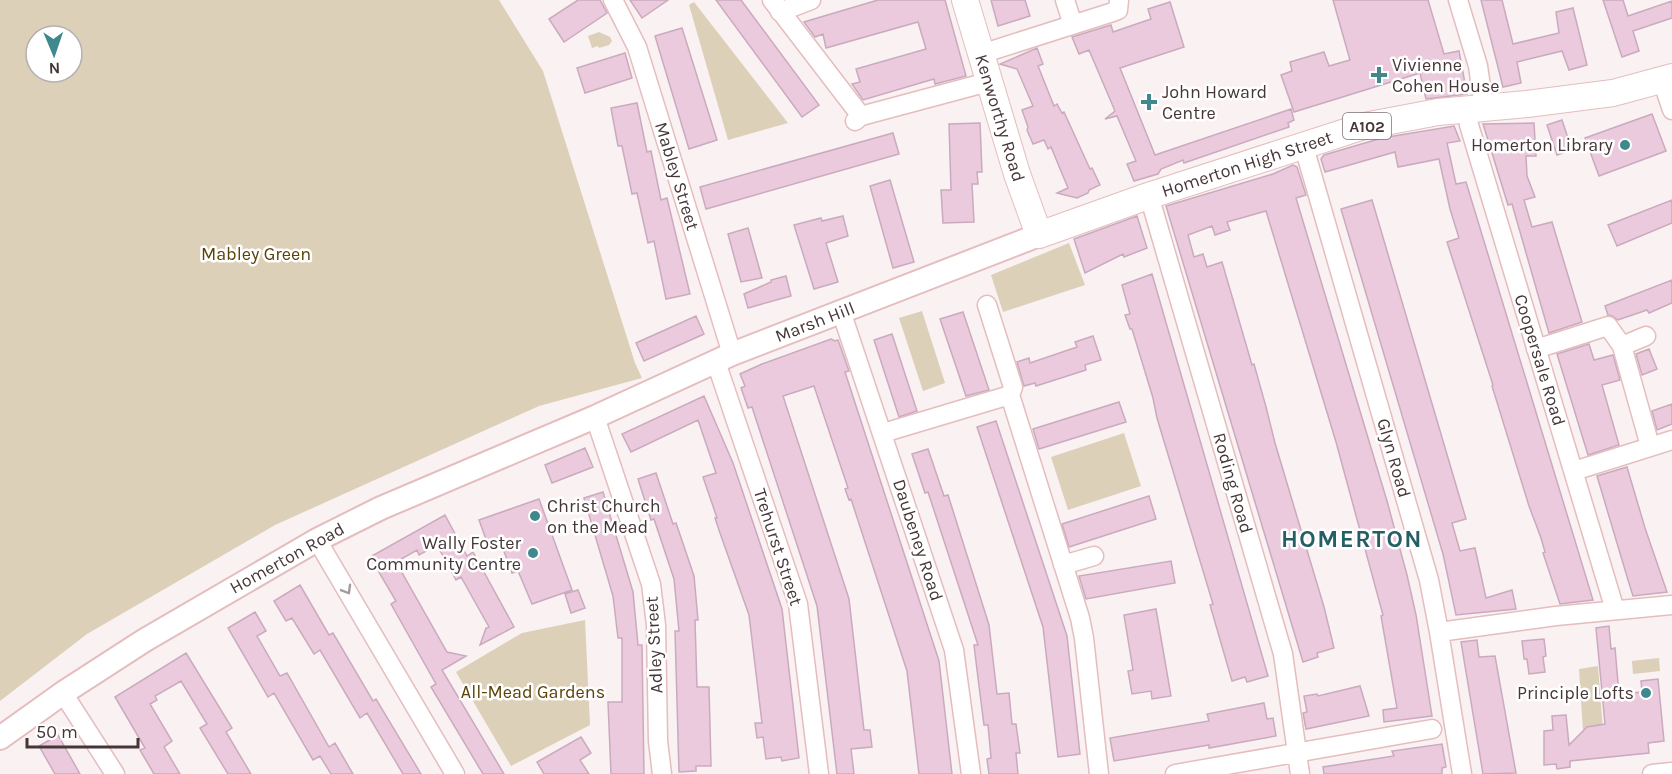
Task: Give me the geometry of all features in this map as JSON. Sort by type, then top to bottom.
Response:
[{"type":"highway","name":"Kenworthy Road","points":[[965,0],[988,82],[1039,235]]},
{"type":"highway","name":"Homerton High Street","points":[[1039,235],[1148,196],[1364,126],[1438,112],[1613,93],[1667,78]]},
{"type":"main road","name":"Marsh Hill","points":[[595,417],[724,358],[1039,235]]},
{"type":"main road","name":"Homerton Road","points":[[0,738],[63,693],[145,640],[317,540],[422,490],[595,417]]},
{"type":"street","name":"Mabley Street","points":[[613,0],[637,47],[724,358]]},
{"type":"street","points":[[811,0],[776,6],[858,118],[988,82]]},
{"type":"street","points":[[1065,0],[1073,25]]},
{"type":"street","name":"Coopersale Road","points":[[1458,0],[1478,66],[1475,108],[1468,124],[1615,610]]},
{"type":"street","points":[[981,54],[1118,10],[1119,1]]},
{"type":"street","points":[[1667,78],[1672,110]]},
{"type":"street","name":"Glyn Road","points":[[1304,147],[1415,529],[1439,632],[1462,774]]},
{"type":"street","name":"Roding Road","points":[[1148,196],[1283,654],[1300,774]]},
{"type":"street","points":[[987,304],[1013,387],[1010,395],[1080,618],[1099,774]]},
{"type":"street","name":"Daubeney Road","points":[[841,311],[954,650],[970,774]]},
{"type":"street","points":[[1536,349],[1608,326],[1622,346],[1650,446]]},
{"type":"street","points":[[1622,346],[1646,336]]},
{"type":"street","name":"Trehurst Street","points":[[724,358],[798,604],[819,774]]},
{"type":"street","points":[[883,433],[1010,395]]},
{"type":"street","name":"Adley Street","points":[[595,417],[651,584],[656,625],[658,741],[662,774]]},
{"type":"street","points":[[1574,471],[1672,440]]},
{"type":"street","points":[[317,540],[455,774]]},
{"type":"street","points":[[1063,565],[1094,556]]},
{"type":"street","points":[[1439,632],[1672,605]]},
{"type":"street","points":[[63,693],[115,774]]},
{"type":"street","points":[[1176,774],[1432,729]]},
{"type":"street","points":[[1652,774],[1672,772]]},
{"type":"green space","name":"Mabley Green","points":[[0,0],[499,0],[543,71],[635,363],[642,378],[539,406],[275,525],[87,634],[0,701]]},
{"type":"green space","points":[[694,2],[788,123],[728,140],[689,5]]},
{"type":"green space","points":[[599,32],[610,37],[612,41],[609,45],[592,48],[588,36]]},
{"type":"green space","points":[[1069,243],[1085,285],[1003,312],[991,275]]},
{"type":"green space","points":[[922,311],[945,383],[923,391],[899,318]]},
{"type":"green space","points":[[1124,433],[1141,486],[1068,510],[1051,457]]},
{"type":"green space","name":"All-Mead Gardens","points":[[585,620],[590,725],[511,766],[456,672],[522,633]]},
{"type":"green space","points":[[1659,658],[1660,671],[1633,674],[1632,661]]},
{"type":"green space","points":[[1598,666],[1603,731],[1592,726],[1583,731],[1579,669]]},
{"type":"building","points":[[578,0],[600,0],[607,13],[564,42],[549,19]]},
{"type":"building","points":[[630,0],[668,0],[642,18]]},
{"type":"building","points":[[716,0],[741,0],[819,105],[802,117]]},
{"type":"building","points":[[878,0],[945,0],[966,76],[935,84],[934,79],[863,100],[852,84],[860,82],[856,69],[926,49],[918,22],[826,48],[823,34],[815,37],[804,22]]},
{"type":"building","points":[[991,0],[1025,0],[1030,16],[998,26]]},
{"type":"building","points":[[1333,0],[1428,0],[1444,54],[1459,51],[1467,94],[1426,99],[1420,73],[1294,112],[1281,75],[1292,71],[1290,62],[1324,52],[1329,66],[1350,60]]},
{"type":"building","points":[[1481,0],[1502,0],[1513,44],[1559,33],[1556,12],[1573,8],[1587,65],[1569,70],[1562,51],[1517,62],[1521,83],[1503,87]]},
{"type":"building","points":[[1603,0],[1623,0],[1628,16],[1672,1],[1672,18],[1633,31],[1639,51],[1622,57]]},
{"type":"building","points":[[1170,2],[1184,47],[1120,68],[1155,155],[1291,109],[1294,120],[1288,123],[1289,127],[1184,163],[1183,160],[1161,169],[1158,174],[1134,181],[1127,164],[1136,161],[1117,116],[1105,119],[1115,111],[1089,50],[1079,54],[1072,37],[1111,25],[1113,32],[1151,19],[1148,9]]},
{"type":"building","points":[[682,28],[717,140],[689,149],[655,36]]},
{"type":"building","points":[[1037,48],[1043,64],[1038,66],[1054,106],[1057,104],[1062,113],[1064,112],[1090,169],[1092,168],[1100,185],[1077,198],[1057,193],[1068,188],[1051,147],[1048,149],[1044,140],[1033,144],[1027,130],[1022,110],[1033,106],[1017,69],[1000,64]]},
{"type":"building","points":[[625,53],[632,78],[585,93],[577,68]]},
{"type":"building","points":[[637,103],[647,152],[651,151],[661,200],[667,198],[690,294],[666,299],[654,241],[648,243],[637,193],[632,194],[622,146],[618,146],[611,108]]},
{"type":"building","name":"Homerton Library","points":[[1652,114],[1666,151],[1599,176],[1585,138]]},
{"type":"building","points":[[1562,120],[1572,150],[1557,155],[1547,125]]},
{"type":"building","points":[[980,123],[982,172],[977,172],[978,184],[972,184],[974,222],[943,223],[941,190],[951,190],[949,124]]},
{"type":"building","points":[[1534,123],[1536,156],[1526,156],[1527,176],[1535,197],[1524,200],[1532,227],[1552,222],[1582,322],[1549,333],[1512,204],[1508,205],[1483,124]]},
{"type":"building","points":[[1454,126],[1460,141],[1447,143],[1456,184],[1466,182],[1593,600],[1560,604],[1447,242],[1459,238],[1439,159],[1398,167],[1395,152],[1325,172],[1321,159],[1324,155],[1382,138]]},
{"type":"building","points":[[893,133],[899,154],[706,209],[700,187]]},
{"type":"building","points":[[1293,165],[1297,167],[1306,195],[1296,198],[1407,575],[1416,615],[1432,716],[1384,722],[1383,710],[1397,708],[1381,616],[1383,615],[1336,442],[1266,211],[1227,222],[1230,230],[1215,235],[1212,226],[1188,235],[1194,257],[1203,254],[1207,267],[1222,262],[1324,607],[1334,648],[1317,653],[1318,657],[1303,662],[1166,206],[1273,174]]},
{"type":"building","points":[[890,180],[914,262],[893,268],[870,186]]},
{"type":"building","points":[[1372,200],[1466,519],[1452,523],[1460,551],[1475,548],[1486,598],[1512,590],[1516,609],[1456,615],[1443,554],[1341,209]]},
{"type":"building","points":[[1672,200],[1672,223],[1617,246],[1608,225]]},
{"type":"building","points":[[843,216],[848,236],[826,243],[838,282],[814,289],[794,225],[821,218],[822,221]]},
{"type":"building","points":[[1137,216],[1147,248],[1124,257],[1123,254],[1085,273],[1074,239]]},
{"type":"building","points":[[748,228],[762,278],[741,282],[728,234]]},
{"type":"building","points":[[1152,274],[1268,676],[1247,682],[1245,677],[1232,681],[1210,605],[1213,604],[1153,398],[1132,329],[1125,315],[1130,314],[1122,285]]},
{"type":"building","points":[[786,276],[791,296],[748,308],[744,294],[771,280]]},
{"type":"building","points":[[1672,280],[1672,303],[1649,313],[1647,310],[1618,320],[1608,315],[1605,306]]},
{"type":"building","points":[[963,312],[989,390],[966,396],[940,319]]},
{"type":"building","points":[[696,316],[704,334],[644,361],[636,343]]},
{"type":"building","points":[[892,334],[917,411],[899,417],[874,340]]},
{"type":"building","points":[[1093,336],[1101,360],[1085,365],[1086,370],[1036,386],[1035,383],[1024,386],[1017,362],[1029,358],[1030,363],[1077,347],[1075,342]]},
{"type":"building","points":[[831,339],[838,340],[849,371],[845,372],[939,661],[952,774],[919,774],[907,671],[851,499],[849,500],[845,489],[848,488],[814,386],[783,396],[849,599],[864,730],[870,730],[872,747],[851,749],[854,774],[837,774],[817,606],[752,407],[748,408],[741,388],[745,386],[740,374]]},
{"type":"building","points":[[1589,344],[1594,360],[1613,355],[1620,380],[1602,385],[1619,445],[1588,455],[1557,354]]},
{"type":"building","points":[[1649,349],[1657,369],[1642,375],[1636,354]]},
{"type":"building","points":[[704,396],[733,463],[782,609],[799,758],[782,761],[781,757],[766,759],[763,737],[757,738],[755,723],[762,723],[749,615],[703,477],[716,473],[698,420],[631,452],[622,434]]},
{"type":"building","points":[[1119,402],[1126,422],[1039,449],[1033,429]]},
{"type":"building","points":[[1672,404],[1672,424],[1657,430],[1652,411]]},
{"type":"building","points":[[996,421],[1067,636],[1080,754],[1058,757],[1043,627],[977,427]]},
{"type":"building","points":[[585,448],[593,467],[552,483],[545,465]]},
{"type":"building","points":[[928,449],[944,496],[948,495],[989,625],[997,694],[1009,693],[1012,724],[1016,724],[1020,753],[1016,753],[1018,774],[989,774],[987,759],[991,758],[988,725],[984,725],[974,645],[978,645],[928,492],[925,493],[912,454]]},
{"type":"building","points":[[1627,467],[1667,592],[1633,596],[1597,476]]},
{"type":"building","points":[[656,473],[694,576],[698,620],[695,620],[697,687],[709,687],[711,766],[696,766],[696,771],[679,772],[675,631],[679,631],[674,579],[638,479]]},
{"type":"building","points":[[603,492],[633,592],[638,645],[642,645],[644,774],[611,774],[608,702],[622,702],[622,638],[618,638],[613,596],[584,498]]},
{"type":"building","points":[[1149,496],[1156,519],[1069,547],[1062,524]]},
{"type":"building","name":"Wally Foster Community Centre","points":[[539,499],[572,590],[532,604],[518,571],[512,573],[499,538],[487,542],[479,520]]},
{"type":"building","points":[[445,515],[467,556],[473,552],[514,627],[480,645],[486,628],[489,627],[461,577],[456,580],[437,545],[419,555],[417,550],[396,562],[447,652],[466,656],[442,670],[504,774],[483,774],[431,687],[436,684],[391,604],[396,601],[370,557]]},
{"type":"building","points":[[1171,561],[1175,583],[1086,599],[1079,576]]},
{"type":"building","points":[[300,585],[329,635],[333,633],[373,701],[376,699],[421,774],[403,774],[367,713],[360,718],[320,650],[314,654],[292,618],[286,621],[274,601]]},
{"type":"building","points":[[578,590],[585,608],[571,613],[565,594]]},
{"type":"building","points":[[1156,609],[1171,696],[1152,699],[1151,691],[1132,694],[1128,671],[1133,670],[1124,615]]},
{"type":"building","points":[[255,612],[266,631],[257,636],[280,676],[287,673],[329,747],[335,743],[353,774],[331,774],[320,756],[313,760],[274,693],[268,697],[228,628]]},
{"type":"building","name":"Principle Lofts","points":[[1609,626],[1611,649],[1615,648],[1619,694],[1642,692],[1641,681],[1658,679],[1664,741],[1648,743],[1649,753],[1570,761],[1570,767],[1557,769],[1556,764],[1544,765],[1544,731],[1553,730],[1552,716],[1566,715],[1569,745],[1587,727],[1605,724],[1596,628]]},
{"type":"building","points":[[1544,639],[1545,672],[1529,674],[1522,641]]},
{"type":"building","points":[[1477,640],[1479,657],[1495,656],[1516,773],[1483,774],[1461,642]]},
{"type":"building","points":[[186,653],[232,728],[226,732],[251,774],[228,774],[200,728],[207,724],[181,681],[155,696],[157,700],[150,704],[172,741],[164,747],[180,774],[154,774],[140,750],[145,748],[115,697]]},
{"type":"building","points":[[1360,686],[1369,716],[1306,729],[1303,713],[1307,712],[1304,696],[1317,694],[1318,696]]},
{"type":"building","points":[[1264,703],[1267,719],[1273,718],[1276,736],[1114,761],[1110,738],[1209,721],[1207,714]]},
{"type":"building","points":[[58,735],[80,774],[55,774],[39,746]]},
{"type":"building","points":[[581,737],[591,753],[580,760],[589,774],[544,774],[537,762]]},
{"type":"building","points":[[1442,744],[1446,767],[1442,768],[1442,774],[1324,774],[1323,767],[1394,756],[1392,751]]},
{"type":"place","name":"Vivienne Cohen House","points":[[1379,75]]},
{"type":"place","name":"John Howard Centre","points":[[1149,102]]},
{"type":"place","name":"Homerton Library","points":[[1625,145]]},
{"type":"place","name":"Christ Church on the Mead","points":[[535,516]]},
{"type":"place","name":"Wally Foster Community Centre","points":[[533,553]]},
{"type":"place","name":"Principle Lofts","points":[[1646,693]]},
{"type":"district","name":"HOMERTON","points":[[1352,539]]}]
